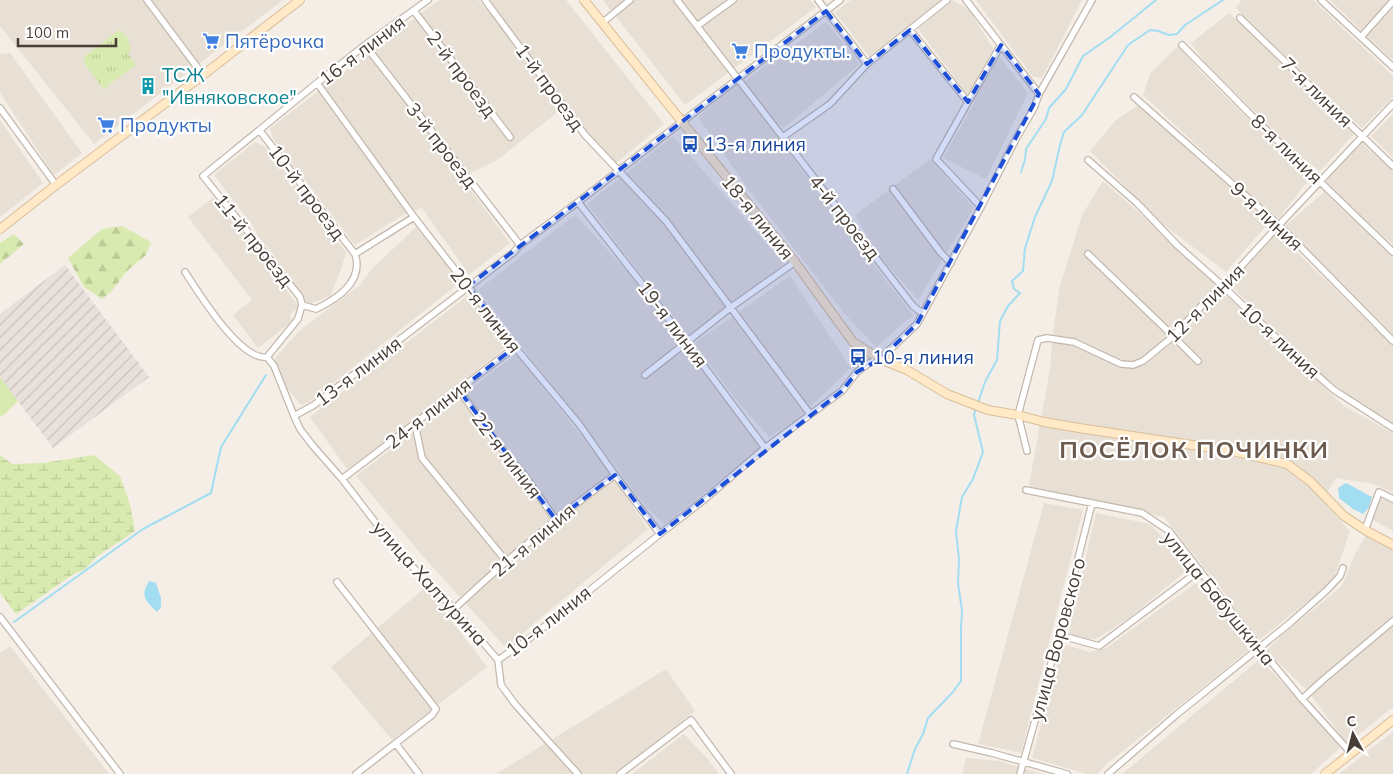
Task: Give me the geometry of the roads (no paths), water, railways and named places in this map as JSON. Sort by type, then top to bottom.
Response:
[{"type":"street","points":[[147,0],[203,75]]},
{"type":"street","points":[[0,229],[300,0]]},
{"type":"street","name":"16-я линия","points":[[203,176],[317,83],[428,0]]},
{"type":"street","name":"1-й проезд","points":[[485,0],[585,135],[666,221],[810,414]]},
{"type":"street","name":"18-я линия","points":[[584,0],[794,262],[853,342],[880,359],[907,370],[947,394],[988,410],[1079,428],[1232,451],[1287,464],[1311,482],[1344,516],[1393,545]]},
{"type":"street","points":[[602,23],[630,0]]},
{"type":"street","name":"4-й проезд","points":[[678,0],[913,306],[923,314]]},
{"type":"street","points":[[697,26],[733,0]]},
{"type":"street","points":[[818,0],[867,64]]},
{"type":"street","name":"13-я линия","points":[[294,416],[304,412],[514,252],[520,245],[840,0]]},
{"type":"street","points":[[783,137],[830,104],[867,64],[947,0]]},
{"type":"street","points":[[966,0],[1039,94]]},
{"type":"street","name":"10-я линия","points":[[498,660],[530,638],[705,499],[765,448],[842,390],[857,372],[869,363],[880,359],[917,324],[1034,108],[1039,94],[1092,0]]},
{"type":"street","points":[[1321,0],[1393,68]]},
{"type":"street","points":[[1360,37],[1393,1]]},
{"type":"street","name":"2-й проезд","points":[[414,11],[510,137]]},
{"type":"street","name":"7-я линия","points":[[1240,18],[1393,166]]},
{"type":"street","points":[[910,30],[968,102]]},
{"type":"street","name":"3-й проезд","points":[[366,45],[520,245]]},
{"type":"street","points":[[981,207],[936,159],[1001,45]]},
{"type":"street","name":"8-я линия","points":[[1182,45],[1254,118],[1393,252]]},
{"type":"street","name":"20-я линия","points":[[317,83],[414,217],[514,347],[579,424],[660,534]]},
{"type":"street","name":"9-я линия","points":[[1134,96],[1279,225],[1393,341]]},
{"type":"street","name":"12-я линия","points":[[1018,415],[1038,340],[1046,338],[1074,342],[1121,364],[1134,365],[1143,361],[1173,336],[1223,286],[1393,104]]},
{"type":"street","points":[[0,108],[56,185]]},
{"type":"street","name":"10-й проезд","points":[[260,131],[354,254]]},
{"type":"street","name":"10-я линия","points":[[1088,160],[1137,203],[1178,246],[1223,286],[1294,355],[1334,390],[1393,428]]},
{"type":"street","name":"11-й проезд","points":[[203,176],[300,297],[302,305]]},
{"type":"street","points":[[893,189],[950,263]]},
{"type":"street","name":"19-я линия","points":[[578,202],[765,448]]},
{"type":"street","points":[[186,272],[204,302],[234,339],[260,358],[267,357],[298,319],[302,305],[316,310],[328,303],[352,282],[357,262],[354,254],[414,217]]},
{"type":"street","points":[[1088,254],[1198,361]]},
{"type":"street","points":[[644,375],[730,308],[794,262]]},
{"type":"street","name":"24-я линия","points":[[342,479],[514,347]]},
{"type":"street","name":"улица Халтурина","points":[[267,357],[274,366],[300,428],[399,553],[454,609],[498,660],[501,685],[520,710],[578,774]]},
{"type":"street","name":"22-я линия","points":[[459,390],[556,520]]},
{"type":"street","points":[[1018,415],[1026,451]]},
{"type":"street","points":[[415,424],[422,458],[506,561]]},
{"type":"street","name":"21-я линия","points":[[454,609],[506,561],[579,501],[615,475]]},
{"type":"street","name":"улица Бабушкина","points":[[1026,490],[1142,513],[1169,531],[1259,647],[1302,699],[1351,753]]},
{"type":"street","points":[[1365,530],[1379,492],[1393,499]]},
{"type":"street","name":"улица Воровского","points":[[1020,774],[1059,636],[1092,503]]},
{"type":"street","points":[[1108,774],[1176,715],[1290,623],[1327,590],[1340,576],[1343,568]]},
{"type":"street","points":[[1059,636],[1099,646],[1200,570]]},
{"type":"street","points":[[337,582],[436,709],[432,715],[356,774]]},
{"type":"street","points":[[0,617],[120,774]]},
{"type":"street","points":[[1302,699],[1393,621]]},
{"type":"street","points":[[620,774],[691,720],[731,774]]},
{"type":"street","points":[[1325,774],[1393,720]]},
{"type":"street","points":[[396,744],[419,774]]},
{"type":"street","points":[[953,744],[1067,774]]},
{"type":"water","points":[[1346,483],[1372,497],[1369,507],[1363,514],[1339,498],[1338,488]]},
{"type":"water","points":[[149,581],[156,583],[161,598],[161,607],[157,612],[149,605],[145,598],[144,594]]},
{"type":"waterway","points":[[1021,172],[1026,149],[1046,119],[1049,108],[1066,89],[1083,56],[1109,38],[1156,0]]},
{"type":"waterway","points":[[978,403],[985,382],[997,360],[1000,321],[1008,306],[1020,293],[1014,289],[1012,281],[1023,271],[1025,248],[1035,217],[1052,181],[1064,132],[1082,115],[1128,45],[1150,30],[1169,35],[1177,34],[1185,25],[1223,0]]},
{"type":"waterway","points":[[14,622],[143,529],[211,493],[221,447],[266,375]]},
{"type":"waterway","points":[[907,774],[928,718],[961,681],[962,610],[958,584],[959,560],[956,531],[962,497],[973,479],[983,452],[974,415],[976,407]]},
{"type":"place","name":"Пятёрочка","points":[[211,41]]},
{"type":"place","name":"Продукты.","points":[[740,51]]},
{"type":"place","name":"ТСЖ \"Ивняковское\"","points":[[148,86]]},
{"type":"place","name":"Продукты","points":[[106,125]]},
{"type":"place","name":"13-я линия","points":[[690,144]]},
{"type":"place","name":"10-я линия","points":[[858,357]]},
{"type":"district","name":"ПОСЁЛОК ПОЧИНКИ","points":[[1194,449]]}]
